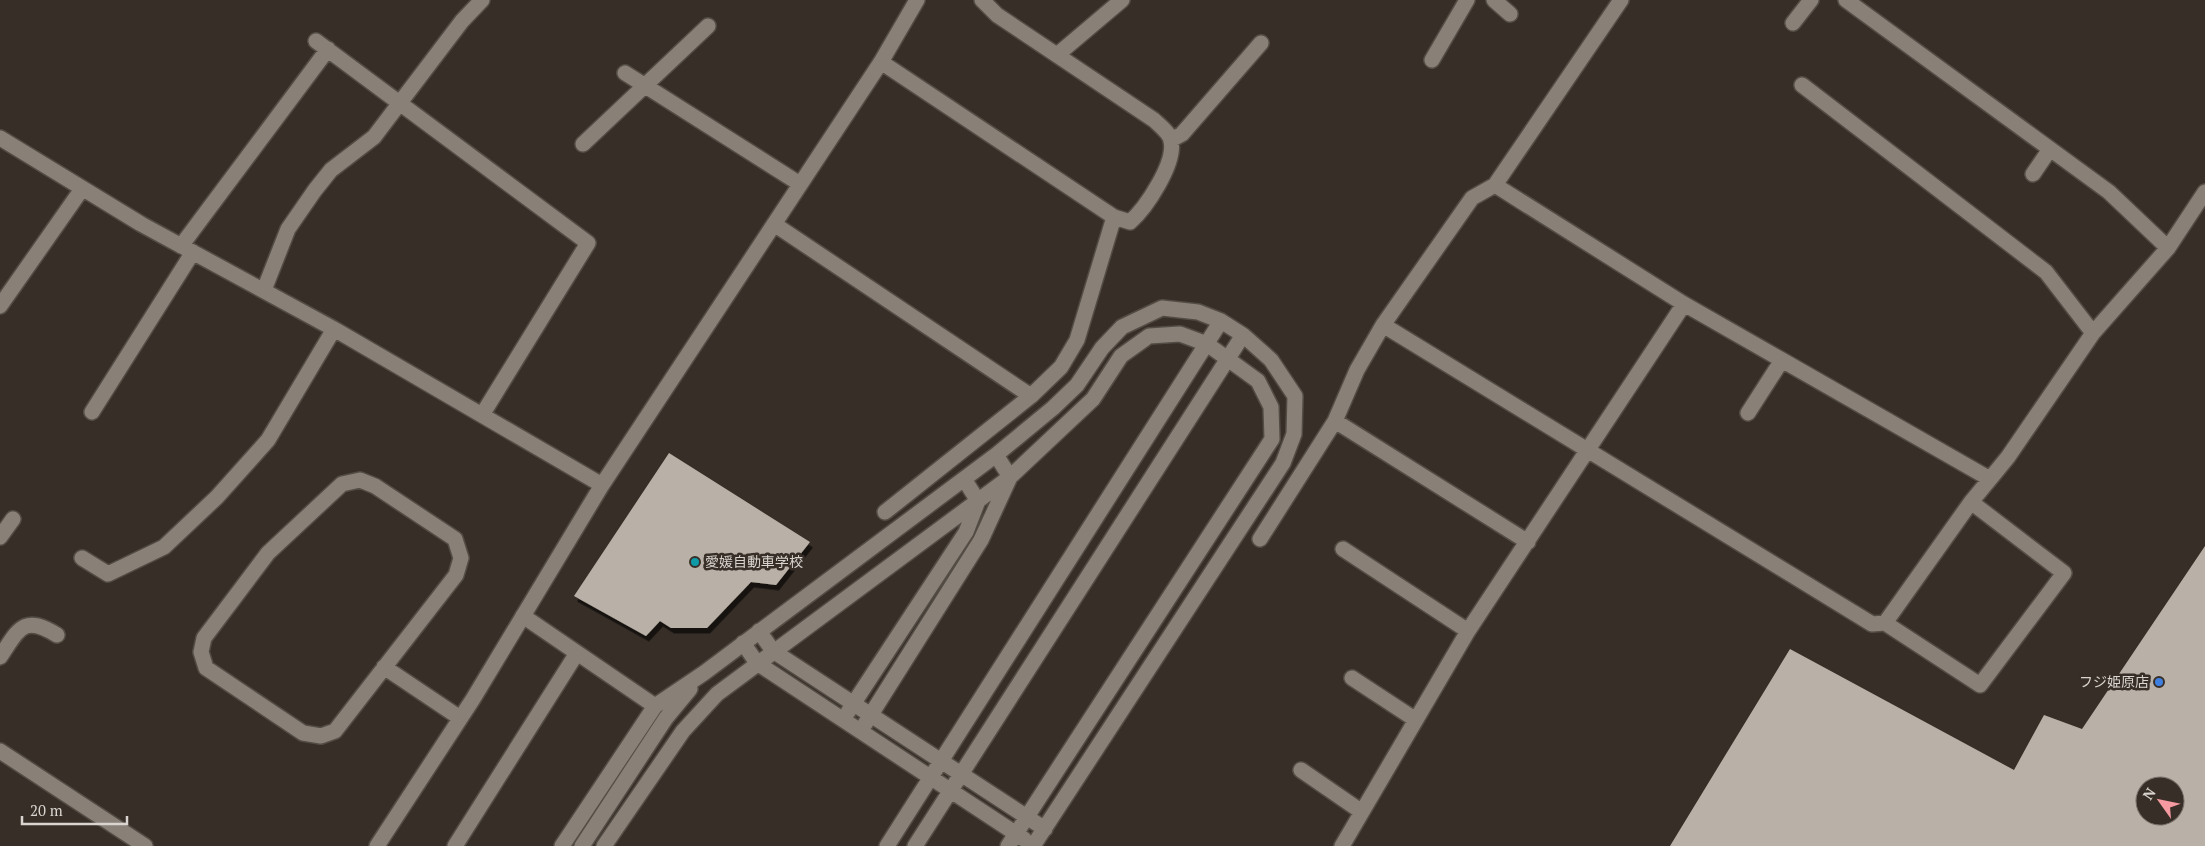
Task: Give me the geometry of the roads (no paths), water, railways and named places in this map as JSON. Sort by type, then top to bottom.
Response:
[{"type":"street","points":[[264,290],[288,229],[315,190],[331,170],[374,137],[462,21],[482,0]]},
{"type":"street","points":[[377,846],[460,718],[602,485],[881,62],[917,0]]},
{"type":"street","points":[[881,62],[1114,217],[1130,222],[1140,212],[1169,162],[1171,140],[1154,120],[997,15],[982,0]]},
{"type":"street","points":[[1057,55],[1122,0]]},
{"type":"street","points":[[1432,60],[1466,0]]},
{"type":"street","points":[[1494,0],[1510,14]]},
{"type":"street","points":[[1260,540],[1335,421],[1357,370],[1383,326],[1472,198],[1495,185],[1621,0]]},
{"type":"street","points":[[1793,24],[1810,0]]},
{"type":"street","points":[[1846,0],[2109,192],[2168,248]]},
{"type":"street","points":[[583,144],[708,26]]},
{"type":"street","points":[[1171,140],[1182,134],[1261,43]]},
{"type":"street","points":[[92,412],[187,249],[322,45],[588,243],[482,416]]},
{"type":"street","points":[[625,73],[800,184]]},
{"type":"street","points":[[1802,85],[2046,272],[2093,333]]},
{"type":"street","points":[[0,138],[82,189],[334,329],[602,485]]},
{"type":"street","points":[[2032,174],[2050,149]]},
{"type":"street","points":[[1495,185],[1684,304],[1990,479]]},
{"type":"street","points":[[0,306],[82,189]]},
{"type":"street","points":[[1885,622],[1971,502],[2008,457],[2093,333],[2168,248],[2205,192]]},
{"type":"street","points":[[885,512],[1031,396],[1061,367],[1077,340],[1114,217]]},
{"type":"street","points":[[774,224],[1031,396]]},
{"type":"street","points":[[1342,846],[1468,631],[1684,304]]},
{"type":"street","points":[[562,845],[655,706],[743,644],[996,455],[1053,408],[1077,385],[1102,348],[1122,327],[1162,308],[1198,312],[1221,321],[1243,335],[1271,360],[1296,396],[1294,434],[1282,463],[1034,846],[1012,840],[951,790],[758,663],[743,644]]},
{"type":"street","points":[[887,846],[1221,321]]},
{"type":"street","points":[[1383,326],[1872,624],[1885,622],[1980,685],[2064,573],[1971,502]]},
{"type":"street","points":[[82,558],[108,574],[164,547],[217,498],[268,440],[334,329]]},
{"type":"street","points":[[604,846],[683,731],[717,694],[1010,477],[1093,399],[1122,356],[1149,336],[1180,334],[1207,344],[1258,381],[1271,407],[1272,439],[1012,840]]},
{"type":"street","points":[[915,846],[1243,335]]},
{"type":"street","points":[[1748,413],[1782,360]]},
{"type":"street","points":[[1335,421],[1528,542]]},
{"type":"street","points":[[996,455],[1010,477]]},
{"type":"street","points":[[860,731],[981,540],[1010,477]]},
{"type":"street","points":[[964,479],[978,501]]},
{"type":"street","points":[[360,480],[376,486],[455,539],[461,558],[456,575],[384,667],[335,731],[321,736],[303,733],[206,668],[201,652],[204,638],[268,553],[342,484],[360,480]]},
{"type":"street","points":[[843,720],[966,532],[978,501]]},
{"type":"street","points":[[0,537],[13,519]]},
{"type":"street","points":[[1343,549],[1468,631]]},
{"type":"street","points":[[523,616],[655,706]]},
{"type":"street","points":[[0,657],[18,631],[31,624],[41,626],[57,635]]},
{"type":"street","points":[[759,631],[773,652],[1046,829]]},
{"type":"street","points":[[455,846],[577,653]]},
{"type":"street","points":[[384,667],[460,718]]},
{"type":"street","points":[[582,846],[666,718],[704,672]]},
{"type":"street","points":[[1352,678],[1416,720]]},
{"type":"street","points":[[0,752],[145,846]]},
{"type":"street","points":[[1301,770],[1362,812]]},
{"type":"place","name":"愛媛自動車学校","points":[[695,562]]},
{"type":"place","name":"フジ姫原店","points":[[2159,682]]}]
